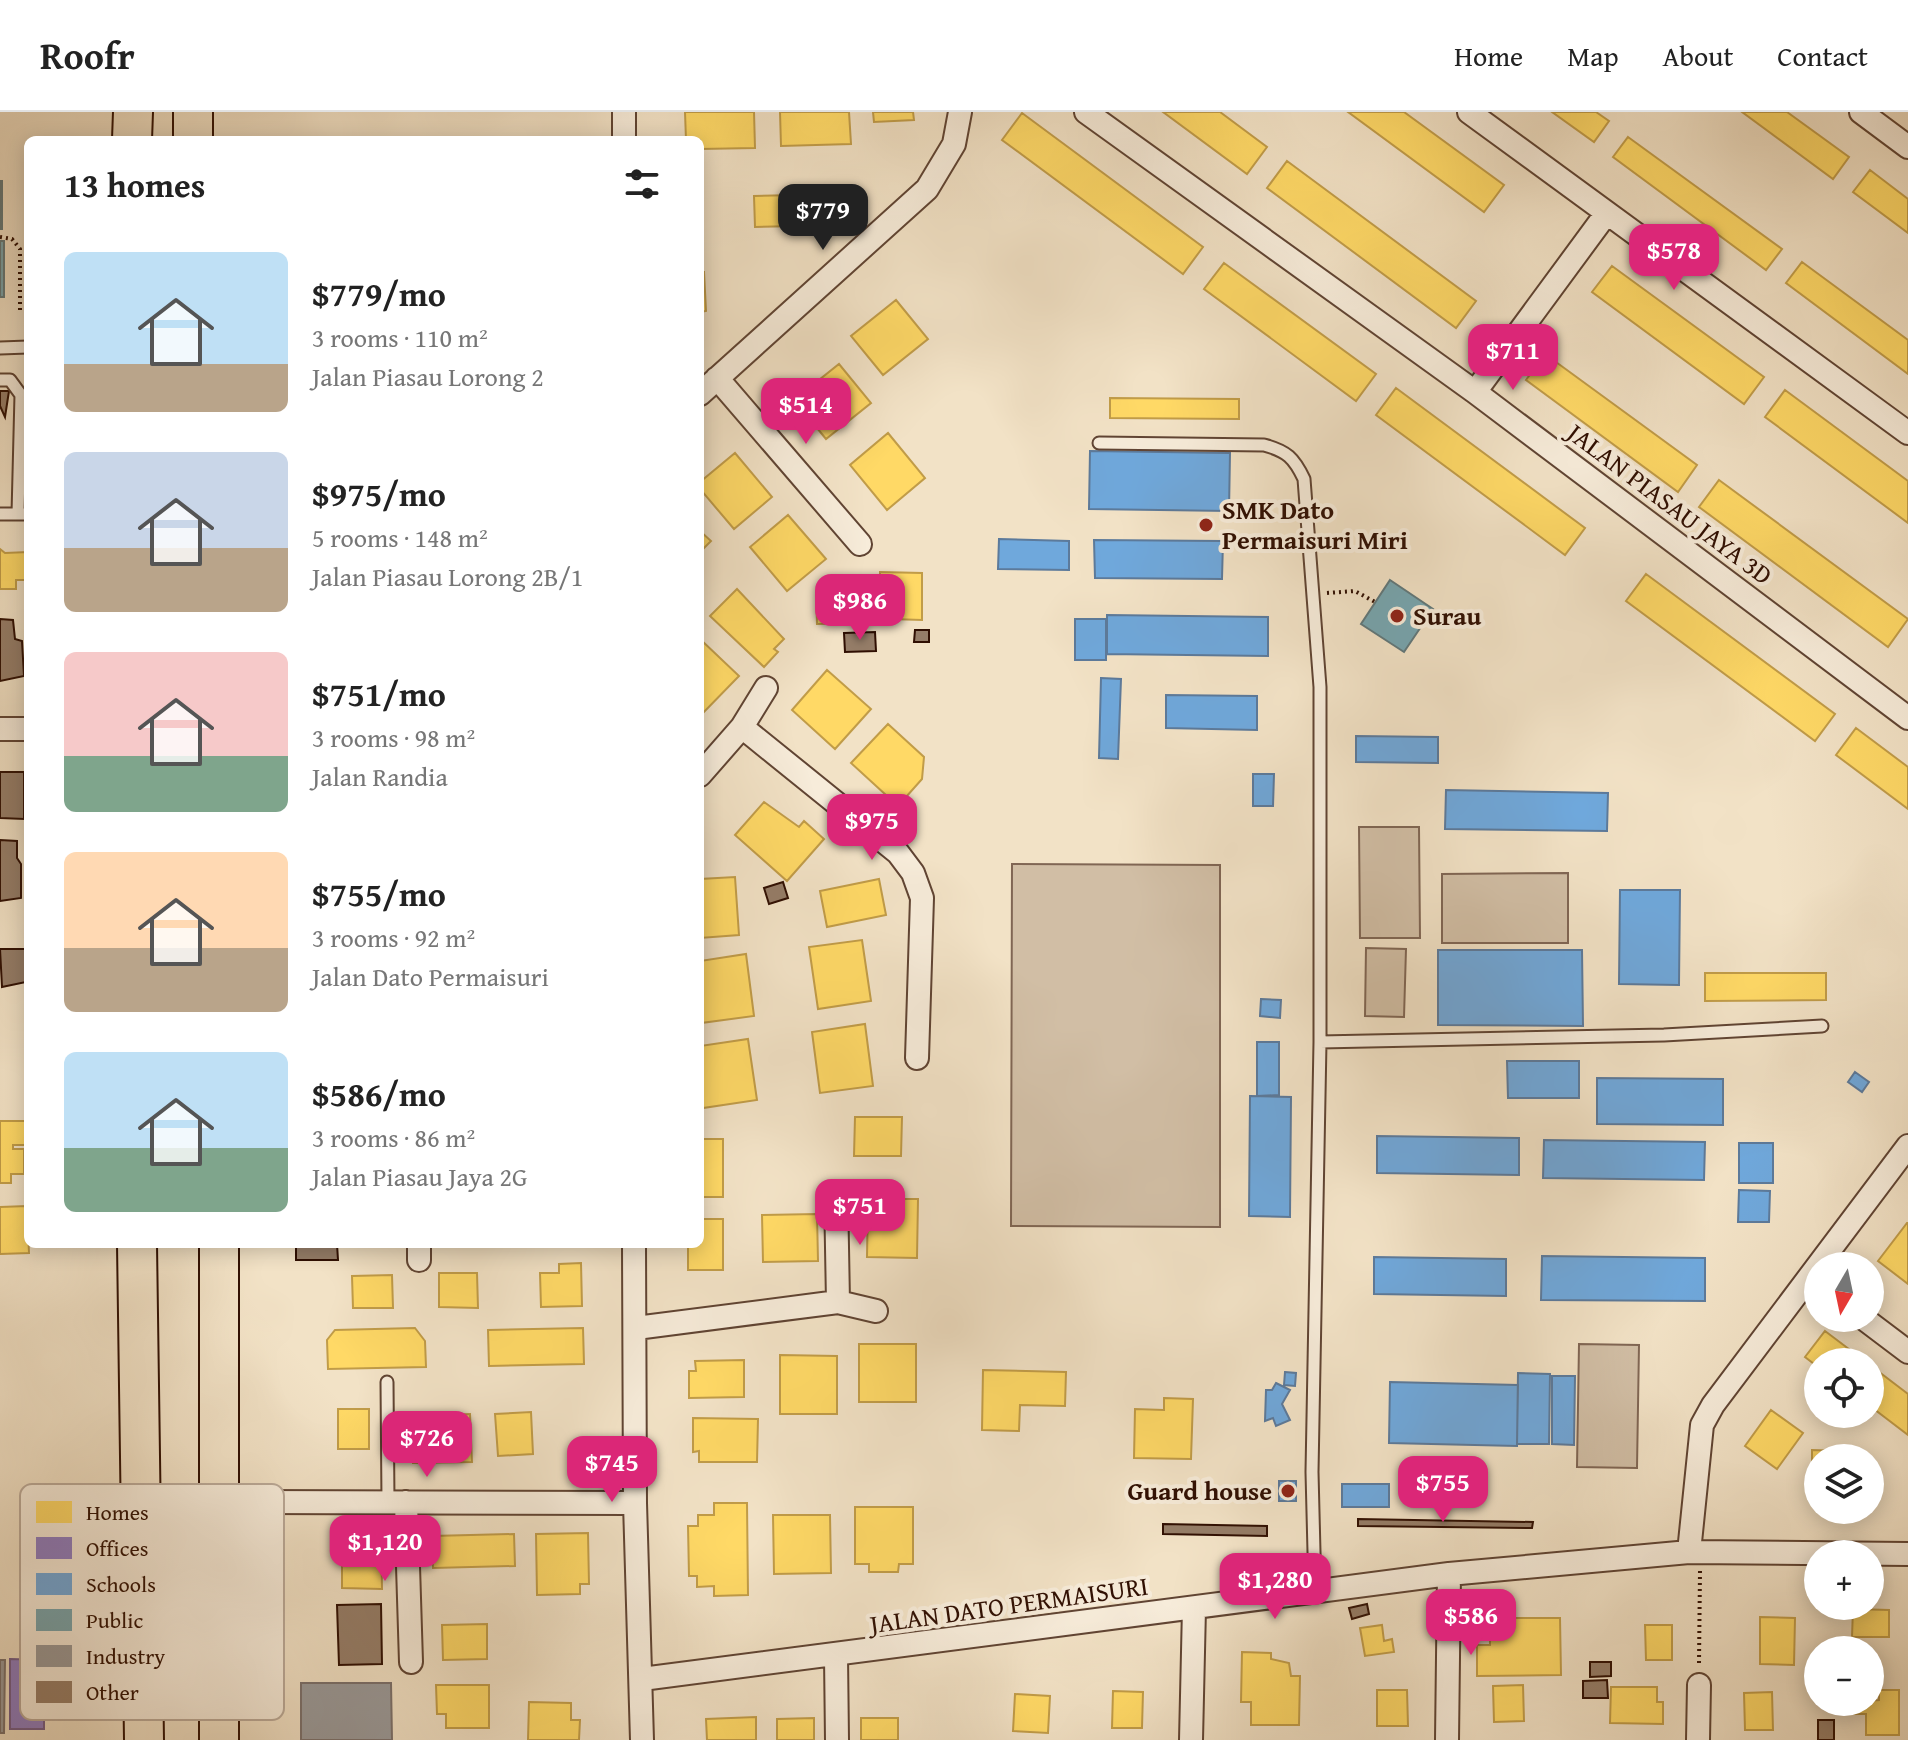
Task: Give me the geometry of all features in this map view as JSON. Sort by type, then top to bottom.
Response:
[{"type":"highway","points":[[132,136],[133,112]]},
{"type":"highway","points":[[193,112],[193,136]]},
{"type":"highway","points":[[137,1248],[140,1484]]},
{"type":"highway","points":[[219,1248],[219,1484]]},
{"type":"highway","points":[[144,1720],[144,1740]]},
{"type":"street","points":[[624,112],[624,136]]},
{"type":"street","name":"JALAN PIASAU JAYA 3D","points":[[1086,112],[1475,392],[1908,718]]},
{"type":"street","points":[[1469,112],[1908,433]]},
{"type":"street","points":[[1861,112],[1908,147]]},
{"type":"street","points":[[704,390],[927,189],[954,144],[960,114]]},
{"type":"street","points":[[1475,392],[1606,214]]},
{"type":"street","points":[[717,378],[860,544]]},
{"type":"street","points":[[704,770],[742,727],[766,688]]},
{"type":"street","points":[[742,727],[898,853],[913,873],[922,898],[917,1058]]},
{"type":"street","points":[[0,729],[24,729]]},
{"type":"street","points":[[1833,1252],[1904,1159]]},
{"type":"street","points":[[836,1192],[838,1302]]},
{"type":"street","points":[[634,1248],[635,1503],[642,1740]]},
{"type":"street","points":[[1695,1552],[1702,1425],[1713,1405],[1804,1290]]},
{"type":"street","points":[[636,1328],[838,1302],[876,1311]]},
{"type":"street","points":[[1882,1332],[1908,1352]]},
{"type":"street","points":[[284,1502],[635,1503]]},
{"type":"street","points":[[397,1502],[411,1662]]},
{"type":"street","name":"JALAN DATO PERMAISURI","points":[[642,1679],[1449,1574],[1695,1552],[1908,1554]]},
{"type":"street","points":[[1447,1740],[1449,1574]]},
{"type":"street","points":[[1191,1740],[1194,1608]]},
{"type":"street","points":[[836,1656],[837,1740]]},
{"type":"street","points":[[1698,1740],[1699,1685]]},
{"type":"lane","points":[[0,348],[24,347]]},
{"type":"lane","points":[[0,380],[10,380],[21,395],[23,514],[0,514]]},
{"type":"lane","points":[[1099,443],[1264,445],[1283,450],[1295,460],[1304,479],[1320,687],[1320,1042],[1312,1472],[1315,1593]]},
{"type":"lane","points":[[1320,1042],[1664,1035],[1822,1026]]},
{"type":"lane","points":[[387,1382],[397,1502]]},
{"type":"path","points":[[0,237],[12,239],[20,249],[20,310]]},
{"type":"path","points":[[1313,594],[1355,591],[1375,602]]},
{"type":"path","points":[[1695,1552],[1699,1685]]},
{"type":"shaded area","points":[[1359,827],[1419,827],[1420,938],[1360,938]]},
{"type":"shaded area","points":[[1012,864],[1220,865],[1220,1227],[1011,1226]]},
{"type":"shaded area","points":[[1568,873],[1568,943],[1442,943],[1442,874]]},
{"type":"shaded area","points":[[1366,948],[1406,949],[1404,1017],[1365,1016]]},
{"type":"shaded area","points":[[1579,1344],[1639,1345],[1637,1468],[1577,1467]]},
{"type":"building: Homes","points":[[685,112],[754,112],[755,148],[704,149],[704,136],[686,136]]},
{"type":"building: Homes","points":[[780,112],[849,112],[851,144],[781,146]]},
{"type":"building: Homes","points":[[873,112],[913,112],[914,120],[874,122]]},
{"type":"building: Homes","points":[[1163,112],[1220,112],[1267,147],[1247,174]]},
{"type":"building: Homes","points":[[1348,112],[1404,112],[1504,185],[1484,212]]},
{"type":"building: Homes","points":[[1552,112],[1596,112],[1609,121],[1594,142]]},
{"type":"building: Homes","points":[[1742,112],[1787,112],[1849,157],[1833,179]]},
{"type":"building: Homes","points":[[1022,113],[1203,247],[1183,274],[1002,140]]},
{"type":"building: Homes","points":[[1628,137],[1782,249],[1766,270],[1613,157]]},
{"type":"building: Homes","points":[[1287,161],[1476,301],[1456,328],[1267,188]]},
{"type":"building: Homes","points":[[1870,170],[1908,199],[1908,233],[1853,192]]},
{"type":"building: Homes","points":[[795,195],[797,226],[755,227],[754,196]]},
{"type":"building: Homes","points":[[1802,262],[1908,340],[1908,374],[1786,283]]},
{"type":"building: Homes","points":[[1224,263],[1376,374],[1356,401],[1204,289]]},
{"type":"building: Homes","points":[[1612,266],[1764,377],[1744,404],[1592,292]]},
{"type":"building: Homes","points":[[896,300],[928,339],[883,375],[851,336]]},
{"type":"building: Homes","points":[[1545,354],[1697,465],[1678,492],[1526,380]]},
{"type":"building: Homes","points":[[839,364],[871,403],[826,439],[794,400]]},
{"type":"building: Homes","points":[[1396,388],[1585,528],[1565,555],[1376,415]]},
{"type":"building: Homes","points":[[1785,390],[1908,481],[1908,523],[1765,417]]},
{"type":"building: Homes","points":[[1110,398],[1239,399],[1239,419],[1110,418]]},
{"type":"building: Homes","points":[[888,433],[925,478],[887,510],[850,465]]},
{"type":"building: Homes","points":[[735,453],[772,497],[734,529],[704,494],[704,479]]},
{"type":"building: Homes","points":[[1719,480],[1908,619],[1888,647],[1699,507]]},
{"type":"building: Homes","points":[[788,515],[826,559],[787,591],[750,547]]},
{"type":"building: Homes","points":[[704,535],[711,541],[704,548]]},
{"type":"building: Homes","points":[[0,549],[5,553],[24,552],[24,580],[16,580],[16,589],[0,589]]},
{"type":"building: Homes","points":[[880,572],[922,573],[922,620],[891,619],[891,612],[880,611]]},
{"type":"building: Homes","points":[[1646,574],[1835,714],[1815,741],[1626,601]]},
{"type":"building: Homes","points":[[863,584],[864,623],[817,624],[816,591],[826,591],[826,585]]},
{"type":"building: Homes","points":[[737,589],[784,639],[774,649],[778,652],[764,667],[710,616]]},
{"type":"building: Homes","points":[[704,643],[739,676],[704,712]]},
{"type":"building: Homes","points":[[827,670],[871,709],[835,749],[792,710]]},
{"type":"building: Homes","points":[[888,724],[924,757],[922,779],[898,806],[851,763]]},
{"type":"building: Homes","points":[[1856,728],[1908,767],[1908,809],[1836,755]]},
{"type":"building: Homes","points":[[764,802],[799,827],[804,821],[824,839],[787,881],[735,835]]},
{"type":"building: Homes","points":[[735,877],[739,935],[704,938],[704,879]]},
{"type":"building: Homes","points":[[879,879],[886,915],[827,927],[820,891]]},
{"type":"building: Homes","points":[[862,940],[871,1001],[818,1009],[809,947]]},
{"type":"building: Homes","points":[[746,954],[754,1016],[704,1023],[704,960]]},
{"type":"building: Homes","points":[[1705,973],[1826,973],[1826,1000],[1705,1001]]},
{"type":"building: Homes","points":[[865,1024],[873,1086],[820,1093],[812,1032]]},
{"type":"building: Homes","points":[[748,1039],[757,1100],[704,1108],[704,1045]]},
{"type":"building: Homes","points":[[855,1117],[902,1117],[901,1156],[854,1156]]},
{"type":"building: Homes","points":[[0,1121],[24,1121],[24,1145],[13,1145],[13,1149],[24,1149],[24,1174],[11,1174],[11,1183],[0,1183]]},
{"type":"building: Homes","points":[[704,1139],[723,1139],[723,1197],[704,1197]]},
{"type":"building: Homes","points":[[868,1199],[918,1199],[917,1258],[867,1257]]},
{"type":"building: Homes","points":[[24,1206],[24,1248],[29,1248],[29,1253],[0,1254],[0,1207]]},
{"type":"building: Homes","points":[[817,1214],[818,1261],[763,1262],[762,1215]]},
{"type":"building: Homes","points":[[704,1219],[723,1219],[723,1270],[688,1270],[688,1248],[704,1248]]},
{"type":"building: Homes","points":[[1908,1223],[1908,1284],[1884,1266],[1884,1253]]},
{"type":"building: Homes","points":[[581,1263],[582,1306],[541,1307],[540,1273],[559,1273],[559,1264]]},
{"type":"building: Homes","points":[[439,1273],[477,1273],[478,1308],[439,1307]]},
{"type":"building: Homes","points":[[392,1275],[393,1308],[353,1308],[352,1276]]},
{"type":"building: Homes","points":[[415,1328],[425,1341],[426,1367],[328,1369],[327,1340],[335,1330]]},
{"type":"building: Homes","points":[[583,1328],[584,1364],[489,1366],[488,1330]]},
{"type":"building: Homes","points":[[1826,1332],[1847,1348],[1812,1348]]},
{"type":"building: Homes","points":[[859,1344],[916,1344],[916,1402],[859,1402]]},
{"type":"building: Homes","points":[[780,1355],[837,1356],[837,1414],[780,1414]]},
{"type":"building: Homes","points":[[744,1360],[744,1397],[689,1398],[689,1371],[696,1371],[695,1361]]},
{"type":"building: Homes","points":[[983,1370],[1066,1372],[1065,1406],[1020,1405],[1019,1431],[982,1430]]},
{"type":"building: Homes","points":[[1884,1376],[1908,1394],[1908,1435],[1884,1417]]},
{"type":"building: Homes","points":[[1164,1398],[1193,1399],[1191,1459],[1134,1458],[1135,1409],[1164,1410]]},
{"type":"building: Homes","points":[[338,1409],[369,1409],[369,1449],[338,1449]]},
{"type":"building: Homes","points":[[1771,1410],[1803,1433],[1777,1469],[1745,1446]]},
{"type":"building: Homes","points":[[531,1412],[533,1454],[498,1456],[495,1414]]},
{"type":"building: Homes","points":[[470,1414],[472,1462],[413,1463],[412,1416]]},
{"type":"building: Homes","points":[[693,1418],[758,1419],[757,1462],[699,1462],[699,1451],[693,1452]]},
{"type":"building: Homes","points":[[714,1503],[747,1503],[748,1595],[714,1596],[714,1586],[697,1587],[697,1576],[689,1576],[688,1526],[698,1526],[698,1515],[714,1515]]},
{"type":"building: Homes","points":[[855,1507],[913,1507],[913,1564],[899,1564],[898,1572],[869,1572],[869,1564],[855,1564]]},
{"type":"building: Homes","points":[[773,1515],[830,1515],[831,1573],[774,1574]]},
{"type":"building: Homes","points":[[588,1533],[589,1584],[580,1584],[580,1594],[537,1595],[536,1534]]},
{"type":"building: Homes","points":[[342,1534],[381,1534],[382,1589],[342,1588]]},
{"type":"building: Homes","points":[[514,1534],[515,1566],[433,1568],[432,1536]]},
{"type":"building: Homes","points":[[1884,1610],[1889,1610],[1889,1637],[1852,1636],[1853,1620],[1884,1620]]},
{"type":"building: Homes","points":[[1760,1617],[1795,1618],[1794,1665],[1760,1664]]},
{"type":"building: Homes","points":[[1490,1618],[1560,1618],[1561,1675],[1477,1676],[1477,1645],[1490,1645]]},
{"type":"building: Homes","points":[[487,1624],[487,1659],[443,1660],[442,1625]]},
{"type":"building: Homes","points":[[1382,1625],[1384,1641],[1392,1639],[1394,1652],[1365,1656],[1360,1628]]},
{"type":"building: Homes","points":[[1645,1625],[1672,1625],[1672,1660],[1646,1660]]},
{"type":"building: Homes","points":[[1242,1652],[1271,1653],[1271,1659],[1289,1663],[1291,1676],[1300,1676],[1299,1725],[1251,1725],[1251,1702],[1241,1702]]},
{"type":"building: Homes","points":[[436,1685],[489,1685],[489,1728],[446,1728],[446,1714],[437,1714]]},
{"type":"building: Homes","points":[[1523,1685],[1524,1721],[1494,1722],[1493,1686]]},
{"type":"building: Homes","points":[[1611,1687],[1657,1687],[1657,1702],[1663,1702],[1663,1724],[1610,1723]]},
{"type":"building: Homes","points":[[1377,1690],[1407,1690],[1408,1726],[1377,1726]]},
{"type":"building: Homes","points":[[1884,1690],[1899,1690],[1899,1735],[1866,1735],[1866,1716],[1884,1716]]},
{"type":"building: Homes","points":[[1113,1691],[1143,1692],[1142,1728],[1112,1728]]},
{"type":"building: Homes","points":[[1772,1692],[1773,1730],[1745,1730],[1744,1693]]},
{"type":"building: Homes","points":[[1015,1694],[1050,1696],[1048,1733],[1013,1731]]},
{"type":"building: Homes","points":[[529,1702],[571,1703],[571,1720],[580,1720],[579,1740],[528,1740]]},
{"type":"building: Homes","points":[[756,1717],[756,1740],[707,1740],[706,1719]]},
{"type":"building: Homes","points":[[814,1718],[814,1740],[777,1740],[777,1719]]},
{"type":"building: Homes","points":[[861,1718],[898,1718],[898,1740],[861,1740]]},
{"type":"building: Offices","points":[[10,1659],[20,1659],[20,1720],[44,1720],[44,1729],[10,1729]]},
{"type":"building: Schools","points":[[1090,451],[1230,453],[1229,511],[1089,509]]},
{"type":"building: Schools","points":[[999,539],[1069,541],[1069,570],[998,569]]},
{"type":"building: Schools","points":[[1094,540],[1223,541],[1222,579],[1095,578]]},
{"type":"building: Schools","points":[[1107,615],[1268,617],[1268,656],[1107,654]]},
{"type":"building: Schools","points":[[1075,619],[1106,619],[1106,660],[1075,660]]},
{"type":"building: Schools","points":[[1101,678],[1121,679],[1118,759],[1099,758]]},
{"type":"building: Schools","points":[[1166,695],[1257,696],[1257,730],[1166,728]]},
{"type":"building: Schools","points":[[1356,736],[1438,737],[1438,763],[1356,762]]},
{"type":"building: Schools","points":[[1253,774],[1274,774],[1273,806],[1253,806]]},
{"type":"building: Schools","points":[[1446,790],[1608,793],[1607,831],[1445,829]]},
{"type":"building: Schools","points":[[1620,890],[1680,890],[1679,985],[1619,984]]},
{"type":"building: Schools","points":[[1438,950],[1582,950],[1583,1026],[1438,1025]]},
{"type":"building: Schools","points":[[1261,999],[1281,1000],[1280,1018],[1260,1016]]},
{"type":"building: Schools","points":[[1257,1042],[1279,1042],[1279,1095],[1257,1096]]},
{"type":"building: Schools","points":[[1507,1061],[1579,1061],[1579,1098],[1508,1098]]},
{"type":"building: Schools","points":[[1855,1072],[1869,1082],[1862,1092],[1848,1082]]},
{"type":"building: Schools","points":[[1597,1078],[1723,1079],[1723,1125],[1597,1124]]},
{"type":"building: Schools","points":[[1250,1096],[1291,1097],[1290,1217],[1249,1216]]},
{"type":"building: Schools","points":[[1377,1136],[1519,1138],[1519,1175],[1377,1173]]},
{"type":"building: Schools","points":[[1544,1140],[1705,1142],[1704,1180],[1543,1178]]},
{"type":"building: Schools","points":[[1739,1143],[1773,1143],[1773,1183],[1739,1183]]},
{"type":"building: Schools","points":[[1739,1190],[1770,1191],[1769,1222],[1738,1222]]},
{"type":"building: Schools","points":[[1542,1256],[1705,1258],[1705,1301],[1541,1300]]},
{"type":"building: Schools","points":[[1374,1257],[1506,1259],[1506,1296],[1374,1294]]},
{"type":"building: Schools","points":[[1285,1372],[1296,1373],[1295,1386],[1284,1385]]},
{"type":"building: Schools","points":[[1518,1373],[1550,1374],[1549,1444],[1517,1444]]},
{"type":"building: Schools","points":[[1552,1376],[1575,1376],[1574,1445],[1552,1444]]},
{"type":"building: Schools","points":[[1390,1382],[1518,1385],[1517,1446],[1389,1443]]},
{"type":"building: Schools","points":[[1276,1383],[1290,1390],[1282,1404],[1290,1420],[1276,1426],[1273,1418],[1265,1421],[1266,1390],[1272,1390]]},
{"type":"building: Schools","name":"Guard house","points":[[1279,1481],[1296,1481],[1296,1501],[1279,1501]]},
{"type":"building: Schools","points":[[1342,1484],[1389,1484],[1389,1507],[1342,1507]]},
{"type":"building: Public","points":[[2,181],[2,229],[0,229]]},
{"type":"building: Public","points":[[0,241],[4,241],[4,297],[0,297]]},
{"type":"building: Public","name":"Surau","points":[[1390,580],[1433,609],[1404,652],[1361,624]]},
{"type":"building: Industry","points":[[0,1660],[5,1660],[4,1733],[0,1733]]},
{"type":"building: Industry","points":[[301,1683],[391,1683],[392,1740],[301,1740]]},
{"type":"building: Other","points":[[0,391],[9,391],[5,417],[0,406]]},
{"type":"building: Other","points":[[0,619],[13,620],[15,639],[22,641],[24,676],[0,681]]},
{"type":"building: Other","points":[[915,630],[929,630],[929,642],[914,642]]},
{"type":"building: Other","points":[[875,632],[876,651],[845,652],[844,633]]},
{"type":"building: Other","points":[[0,772],[24,772],[24,819],[0,818]]},
{"type":"building: Other","points":[[0,840],[17,841],[21,898],[0,901]]},
{"type":"building: Other","points":[[783,882],[788,898],[769,904],[764,888]]},
{"type":"building: Other","points":[[0,949],[24,949],[24,982],[2,987]]},
{"type":"building: Other","points":[[296,1248],[337,1248],[338,1260],[296,1260]]},
{"type":"building: Other","points":[[1358,1519],[1533,1522],[1532,1528],[1358,1526]]},
{"type":"building: Other","points":[[1163,1524],[1267,1526],[1267,1536],[1163,1534]]},
{"type":"building: Other","points":[[381,1604],[382,1664],[339,1665],[337,1605]]},
{"type":"building: Other","points":[[1367,1604],[1369,1614],[1352,1619],[1349,1608]]},
{"type":"building: Other","points":[[1590,1662],[1611,1662],[1611,1676],[1590,1677]]},
{"type":"building: Other","points":[[1607,1680],[1608,1698],[1583,1698],[1583,1681]]},
{"type":"building: Other","points":[[1818,1720],[1834,1720],[1834,1740],[1818,1740]]},
{"type":"place","name":"SMK Dato Permaisuri Miri","points":[[1206,525]]},
{"type":"place","name":"Surau","points":[[1397,616]]},
{"type":"place","name":"Guard house","points":[[1288,1491]]}]
